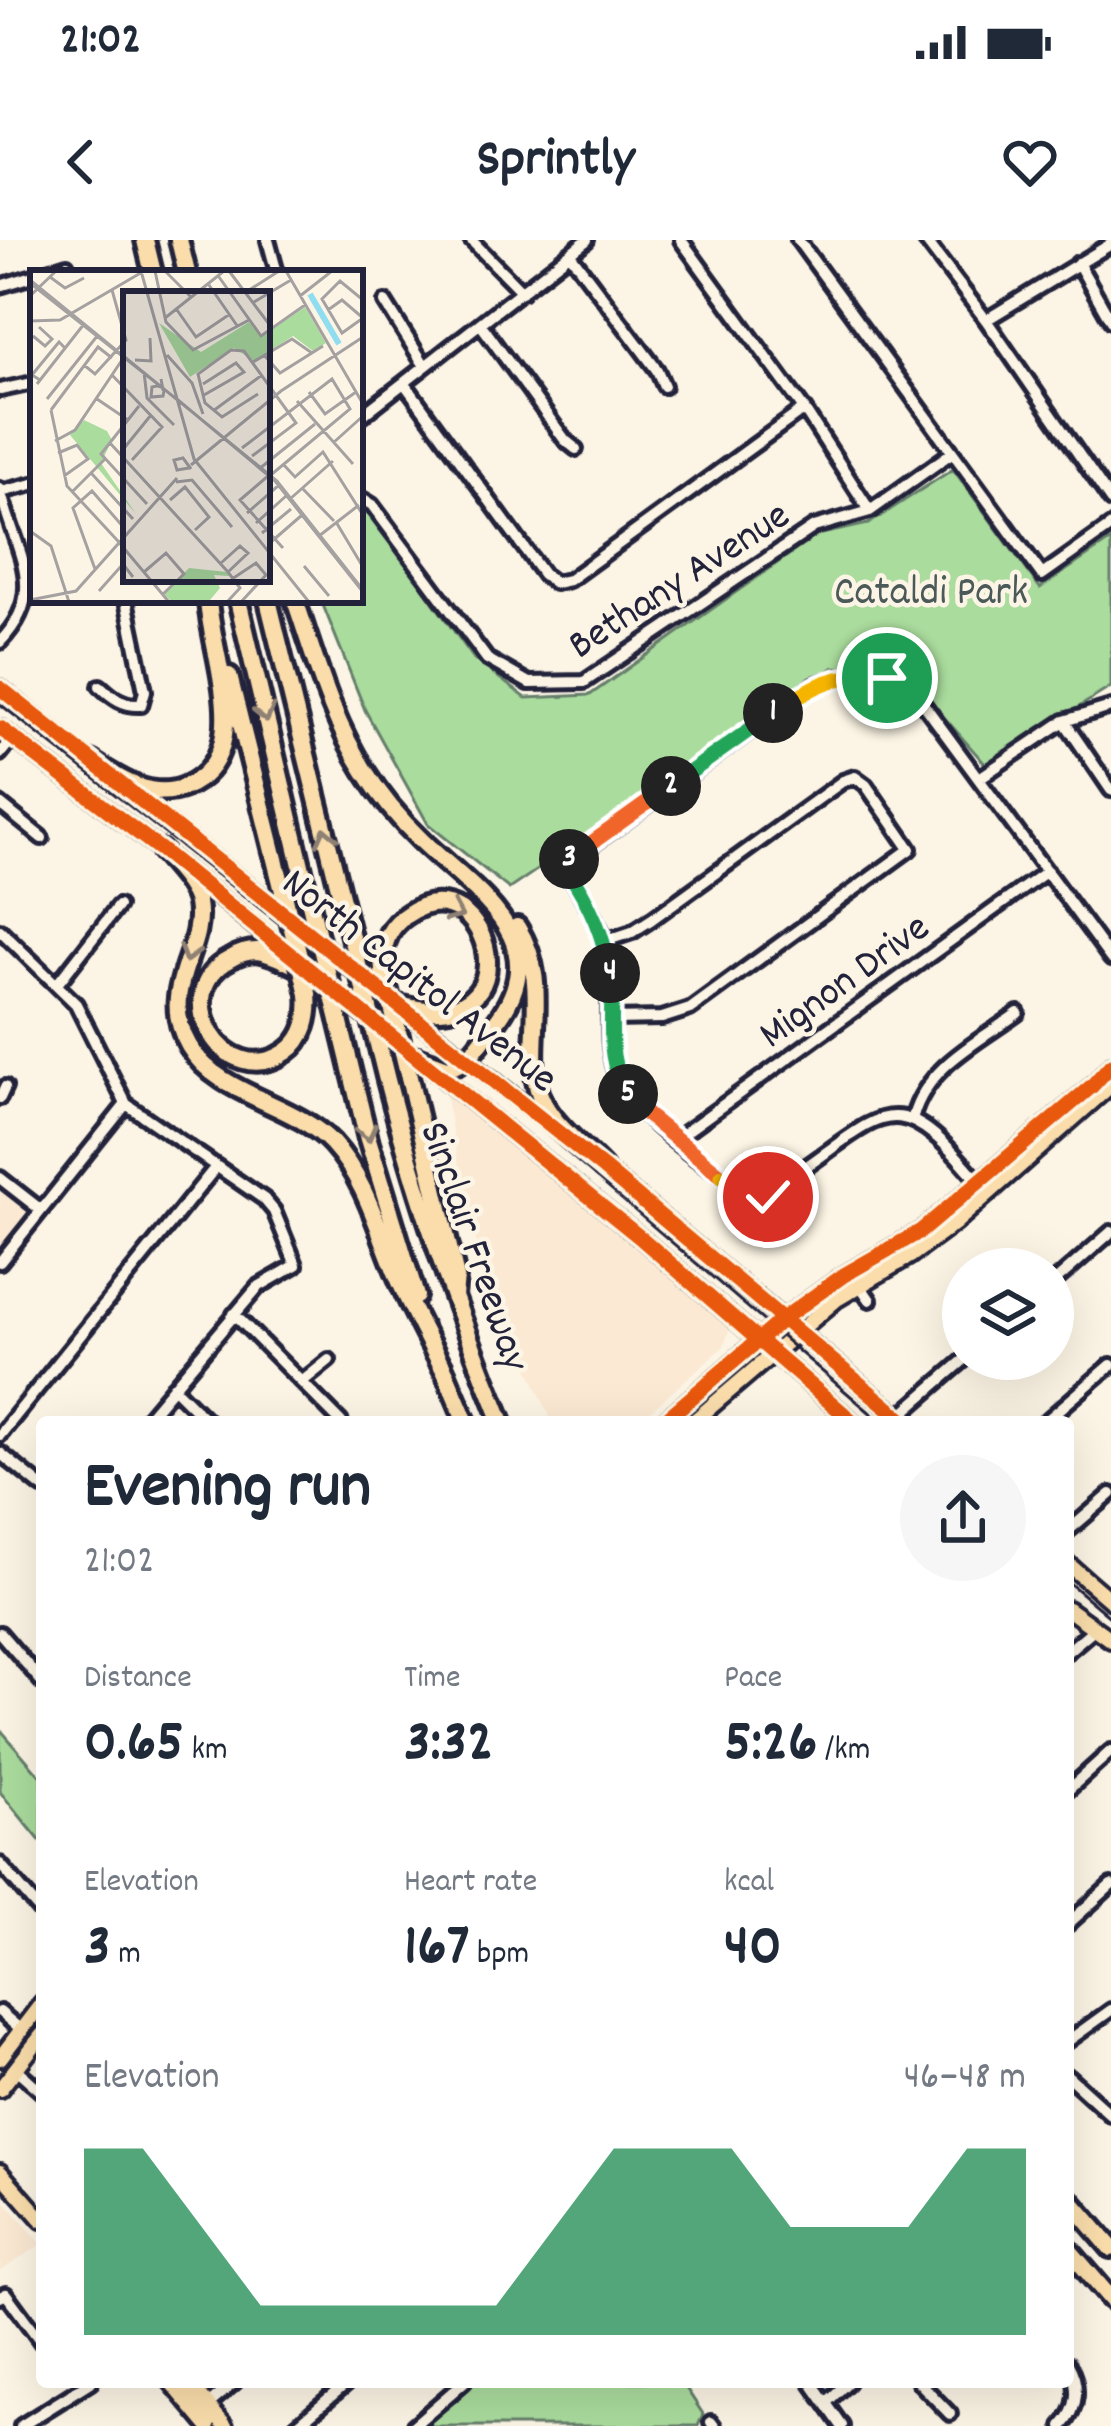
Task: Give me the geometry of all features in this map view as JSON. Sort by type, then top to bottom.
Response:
[{"type":"highway","points":[[145,240],[152,270]]},
{"type":"highway","points":[[178,240],[186,270]]},
{"type":"highway","points":[[91,761],[126,784],[166,791],[197,781],[213,765],[224,744],[225,720],[208,603]]},
{"type":"highway","points":[[209,603],[283,891],[302,969],[308,994],[307,1022],[283,1054],[264,1061],[243,1060],[225,1052],[210,1037],[202,1018],[202,997],[221,964],[258,951],[302,969],[309,972]]},
{"type":"highway","name":"Sinclair Freeway","points":[[239,603],[392,1220],[464,1416]]},
{"type":"highway","name":"Sinclair Freeway","points":[[269,603],[405,1153],[453,1303],[500,1416]]},
{"type":"highway","points":[[296,603],[332,709],[362,766],[408,827],[507,913],[530,951],[537,985],[541,1098],[603,1168]]},
{"type":"highway","points":[[161,850],[197,899],[197,920],[178,994],[186,1041],[206,1066],[305,1122],[343,1157],[363,1190],[404,1290],[446,1374]]},
{"type":"highway","points":[[412,1065],[447,1068],[467,1059],[509,1005],[519,976],[516,945],[508,926],[477,890]]},
{"type":"highway","points":[[399,1005],[432,1012],[464,1003],[484,980],[489,961],[486,941],[467,915],[446,906],[425,906],[405,915],[390,931],[382,950],[383,970],[412,1065],[456,1277],[453,1303]]},
{"type":"highway","points":[[1074,2205],[1111,2248]]},
{"type":"highway","points":[[1074,2258],[1111,2299]]},
{"type":"main road","name":"North Capitol Avenue","points":[[0,688],[603,1168],[898,1416]]},
{"type":"main road","name":"North Capitol Avenue","points":[[6,733],[161,850],[309,972],[412,1065],[642,1239],[847,1416]]},
{"type":"main road","points":[[700,1416],[859,1284],[928,1244],[1111,1065]]},
{"type":"main road","points":[[670,1416],[784,1318],[891,1240],[984,1188],[1111,1085]]},
{"type":"main road","points":[[1074,1569],[1111,1601]]},
{"type":"main road","points":[[1074,1613],[1111,1640]]},
{"type":"main road","points":[[0,2058],[36,2011]]},
{"type":"main road","points":[[0,2090],[36,2043]]},
{"type":"main road","points":[[1,2172],[36,2212]]},
{"type":"main road","points":[[176,2388],[204,2420],[225,2426]]},
{"type":"main road","points":[[191,2388],[204,2420]]},
{"type":"street","points":[[268,240],[276,270]]},
{"type":"street","points":[[471,240],[522,292]]},
{"type":"street","points":[[363,415],[587,240]]},
{"type":"street","points":[[681,240],[804,409],[870,511]]},
{"type":"street","points":[[798,240],[1042,575],[1111,526]]},
{"type":"street","points":[[930,242],[1111,501]]},
{"type":"street","points":[[986,320],[1111,244]]},
{"type":"street","points":[[570,254],[664,386]]},
{"type":"street","points":[[1078,263],[1111,321]]},
{"type":"street","points":[[51,270],[67,265]]},
{"type":"street","points":[[0,286],[30,277]]},
{"type":"street","points":[[385,302],[425,366]]},
{"type":"street","points":[[482,326],[576,449]]},
{"type":"street","points":[[0,390],[30,384]]},
{"type":"street","points":[[406,384],[544,574],[556,583],[569,580],[804,409]]},
{"type":"street","name":"Bethany Avenue","points":[[363,500],[488,659],[529,683],[552,686],[584,682],[814,527],[870,511],[950,454]]},
{"type":"street","points":[[30,485],[0,490],[30,584]]},
{"type":"street","points":[[0,642],[17,625],[30,590]]},
{"type":"street","points":[[100,686],[113,698],[141,705],[145,691],[127,603]]},
{"type":"street","points":[[984,1188],[944,1139],[913,1117],[890,1115],[868,1123],[782,1183],[746,1187],[722,1176],[636,1106],[619,1082],[611,1052],[612,982],[605,940],[567,863],[798,696],[838,676],[887,678],[914,691],[1111,959]]},
{"type":"street","points":[[980,777],[1064,721],[1111,707]]},
{"type":"street","points":[[1064,721],[1111,790]]},
{"type":"street","points":[[0,754],[6,733]]},
{"type":"street","points":[[605,940],[632,932],[652,919],[843,781],[855,777],[866,784],[910,849],[690,1009],[662,1018],[612,1019]]},
{"type":"street","points":[[0,804],[42,838]]},
{"type":"street","name":"Mignon Drive","points":[[676,1138],[1047,871]]},
{"type":"street","points":[[58,983],[118,906]]},
{"type":"street","points":[[0,930],[58,983],[86,1018],[126,1104],[264,1199],[274,1211],[296,1265],[258,1288],[149,1416]]},
{"type":"street","points":[[913,1117],[918,1098],[934,1074],[1018,1013]]},
{"type":"street","points":[[0,1262],[126,1104]]},
{"type":"street","points":[[0,1435],[215,1168]]},
{"type":"street","points":[[0,1178],[41,1210]]},
{"type":"street","points":[[766,1187],[780,1228]]},
{"type":"street","points":[[1074,1264],[1111,1232]]},
{"type":"street","points":[[859,1284],[870,1300]]},
{"type":"street","points":[[234,1314],[335,1416]]},
{"type":"street","points":[[303,1381],[329,1360]]},
{"type":"street","points":[[1052,1416],[1111,1366]]},
{"type":"street","points":[[905,1416],[943,1380]]},
{"type":"street","points":[[173,1387],[202,1416]]},
{"type":"street","points":[[0,1453],[36,1482]]},
{"type":"street","points":[[1074,1526],[1111,1494]]},
{"type":"street","points":[[1074,1646],[1094,1628]]},
{"type":"street","points":[[0,1633],[36,1675]]},
{"type":"street","points":[[1074,1785],[1111,1751]]},
{"type":"street","points":[[0,1864],[36,1906]]},
{"type":"street","points":[[1074,1919],[1111,1885]]},
{"type":"street","points":[[1074,2037],[1111,2010]]},
{"type":"street","points":[[0,2012],[21,2030]]},
{"type":"street","points":[[16,2068],[36,2086]]},
{"type":"street","points":[[1074,2081],[1111,2115]]},
{"type":"street","points":[[0,2297],[6,2294],[36,2335]]},
{"type":"street","points":[[1061,2426],[1074,2407],[1074,2374]]},
{"type":"street","points":[[23,2425],[74,2388]]},
{"type":"street","points":[[204,2420],[230,2388]]},
{"type":"street","points":[[296,2426],[341,2388]]},
{"type":"street","points":[[413,2426],[459,2388]]},
{"type":"street","points":[[815,2388],[842,2426]]},
{"type":"street","points":[[826,2403],[842,2388]]},
{"type":"street","points":[[925,2388],[950,2414]]},
{"type":"shaded area","points":[[445,1093],[731,1326],[724,1346],[645,1416],[549,1416],[470,1225]]},
{"type":"shaded area","points":[[0,1191],[28,1213],[0,1250]]},
{"type":"shaded area","points":[[0,2196],[36,2237],[36,2248],[0,2271]]},
{"type":"green space","name":"Cataldi Park","points":[[953,469],[1040,588],[1111,540],[1111,687],[986,765],[905,673],[834,667],[509,889],[428,824],[365,710],[322,603],[363,603],[363,509],[474,659],[526,698],[590,695],[817,535],[868,524]]},
{"type":"green space","points":[[0,1729],[36,1771],[36,1836],[0,1792]]},
{"type":"green space","points":[[463,2388],[686,2388],[703,2414],[698,2426],[425,2426],[458,2399]]},
{"type":"tram line","points":[[0,704],[539,1128],[874,1416]]},
{"type":"tram line","points":[[1074,1587],[1111,1618]]},
{"type":"cycle path","points":[[0,688],[603,1168],[898,1416]]},
{"type":"cycle path","points":[[0,728],[161,850],[642,1239],[846,1416]]},
{"type":"cycle path","points":[[670,1416],[784,1318],[844,1275],[921,1231],[1111,1065]]},
{"type":"route","points":[[768,1197],[766,1187],[746,1187],[722,1176],[636,1106],[619,1082],[611,1052],[612,982],[605,940],[567,863],[814,685],[838,676],[887,678]]}]
